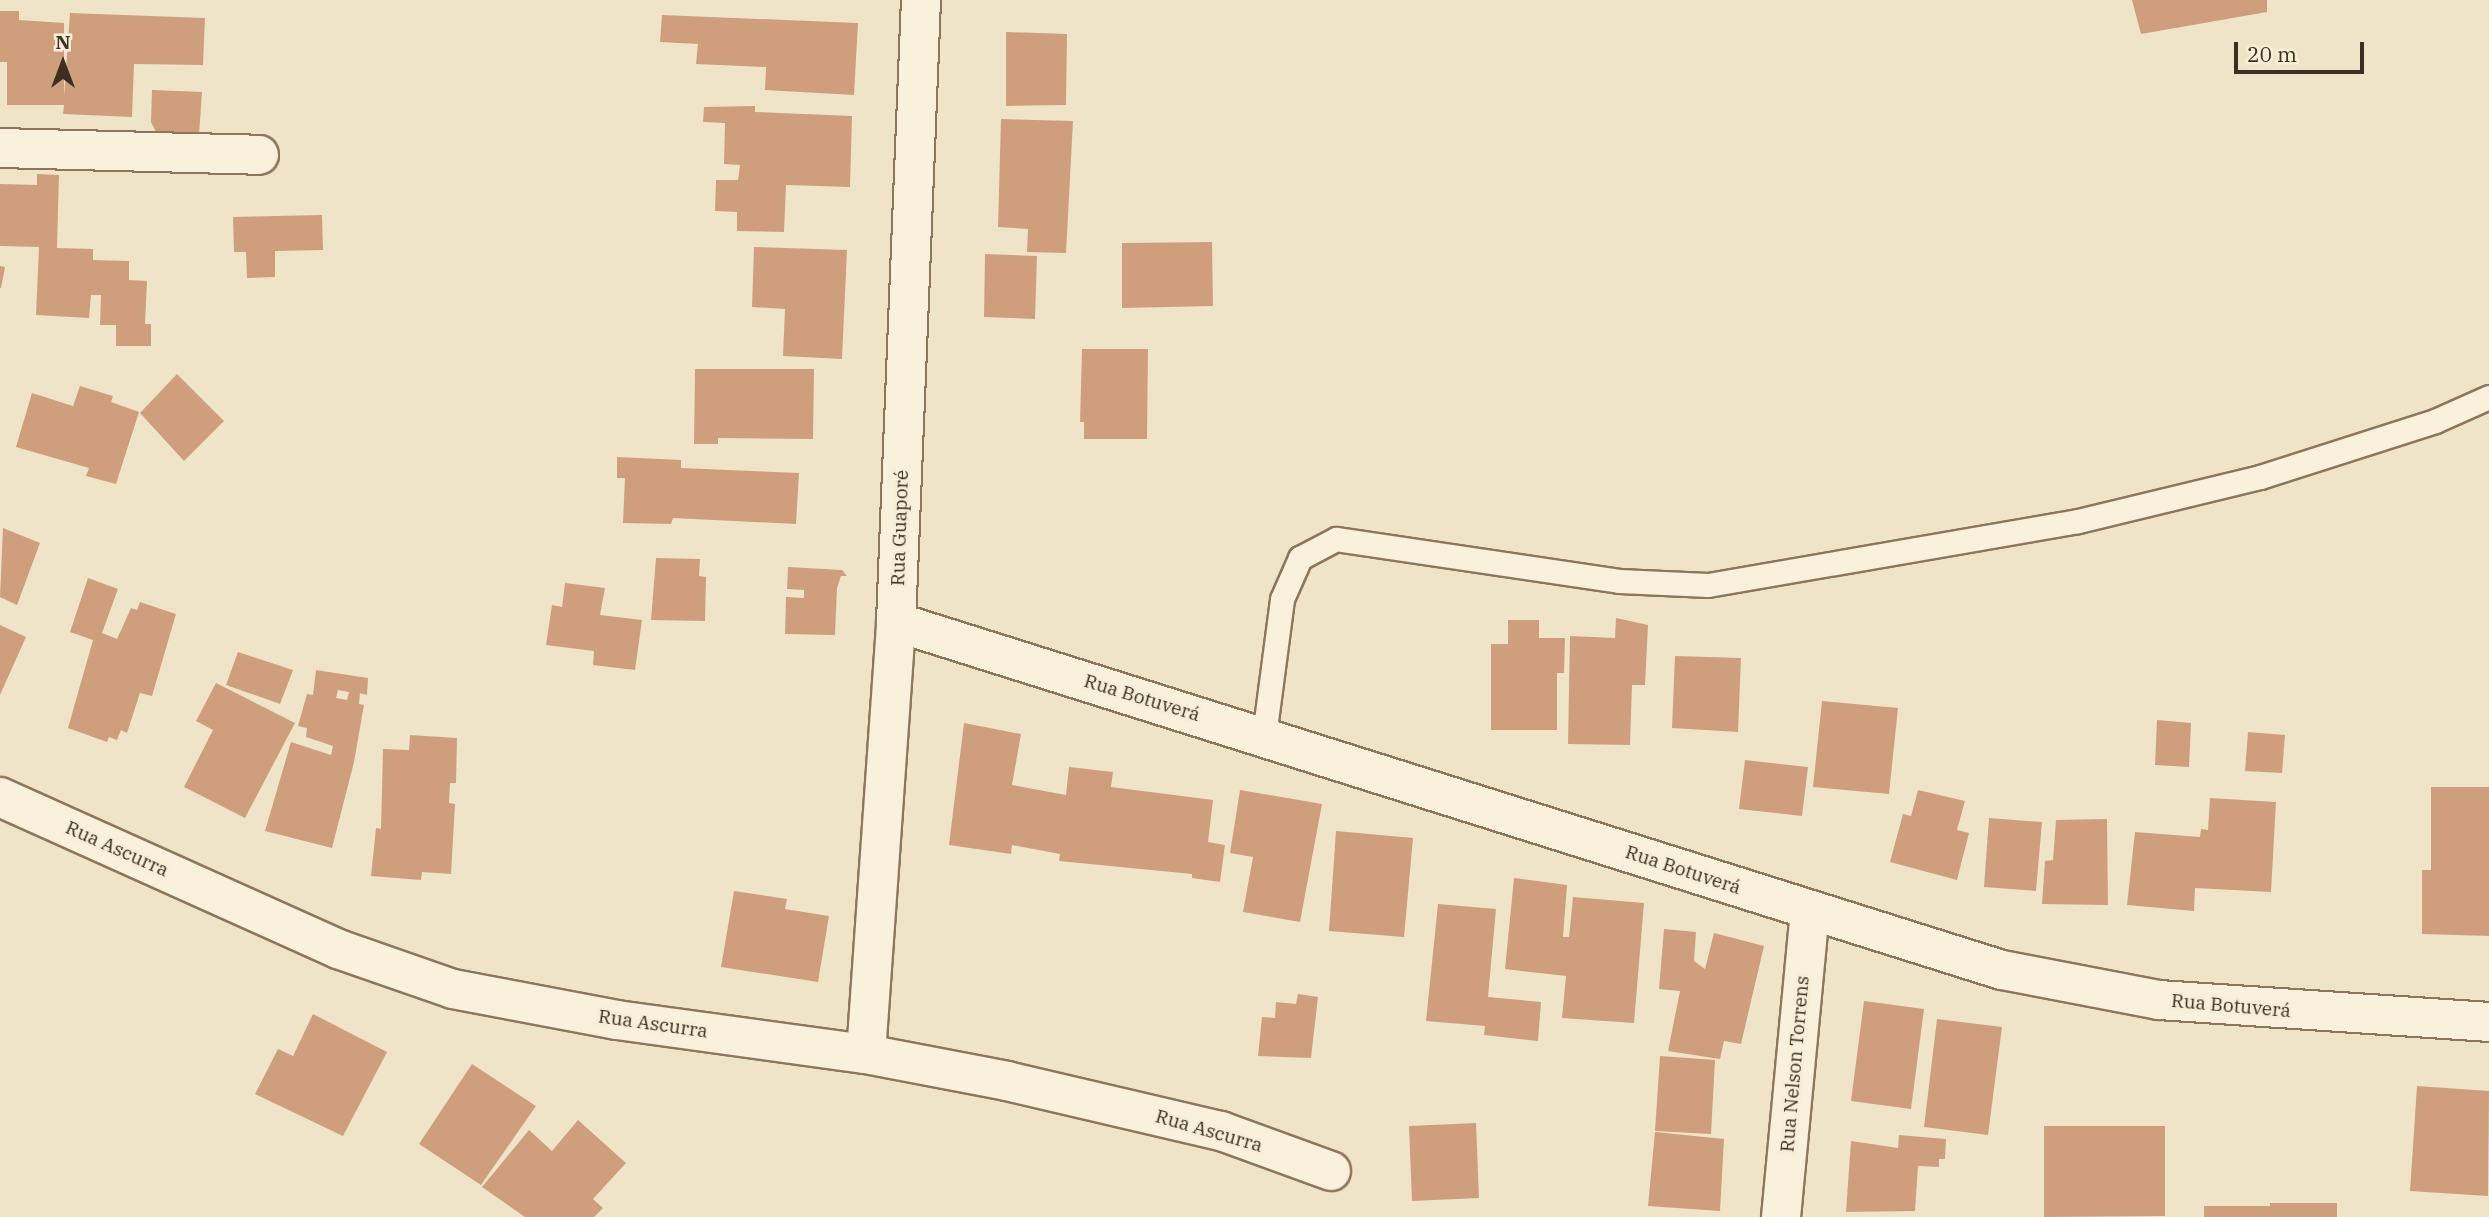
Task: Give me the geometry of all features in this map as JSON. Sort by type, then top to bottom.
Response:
[{"type":"street","name":"Rua Guaporé","points":[[866,1054],[896,622],[921,0]]},
{"type":"street","points":[[0,148],[259,155]]},
{"type":"street","name":"Rua Botuverá","points":[[896,622],[2002,970],[2159,1000],[2489,1021]]},
{"type":"street","name":"Rua Ascurra","points":[[0,797],[338,949],[453,989],[617,1020],[866,1054],[1007,1081],[1221,1131],[1331,1171]]},
{"type":"street","name":"Rua Nelson Torrens","points":[[1781,1217],[1810,911]]},
{"type":"lane","points":[[1264,736],[1282,599],[1300,558],[1336,539],[1619,581],[1708,585],[2078,521],[2260,477],[2435,421],[2489,397]]},
{"type":"building","points":[[2132,0],[2267,0],[2267,12],[2141,34]]},
{"type":"building","points":[[0,11],[19,11],[19,20],[64,23],[64,97],[70,13],[205,18],[203,65],[134,64],[132,117],[63,114],[64,105],[7,105],[7,62],[0,62]]},
{"type":"building","points":[[662,15],[858,23],[854,95],[765,90],[766,67],[696,64],[698,44],[660,42]]},
{"type":"building","points":[[1006,32],[1067,34],[1066,105],[1006,106]]},
{"type":"building","points":[[152,90],[202,92],[199,135],[157,134],[151,122]]},
{"type":"building","points":[[755,106],[755,112],[852,116],[850,187],[786,185],[784,232],[737,231],[737,212],[715,211],[716,180],[738,180],[740,165],[724,164],[725,123],[703,122],[704,107]]},
{"type":"building","points":[[1001,119],[1073,121],[1066,253],[1027,252],[1028,229],[998,227]]},
{"type":"building","points":[[37,174],[59,175],[57,248],[93,249],[93,260],[129,261],[129,280],[147,281],[145,324],[151,324],[151,346],[116,346],[116,325],[100,325],[101,295],[91,295],[89,318],[36,315],[39,247],[0,246],[0,184],[37,185]]},
{"type":"building","points":[[322,215],[323,250],[275,251],[275,277],[247,278],[246,252],[234,252],[233,217]]},
{"type":"building","points":[[1212,242],[1213,306],[1122,308],[1122,243]]},
{"type":"building","points":[[754,247],[847,250],[842,359],[783,356],[785,309],[752,307]]},
{"type":"building","points":[[985,254],[1037,256],[1035,319],[984,317]]},
{"type":"building","points":[[0,266],[5,267],[1,288],[0,288]]},
{"type":"building","points":[[1082,349],[1148,349],[1147,439],[1084,439],[1084,422],[1080,422]]},
{"type":"building","points":[[695,369],[814,369],[813,439],[718,438],[718,444],[694,444]]},
{"type":"building","points":[[177,374],[224,421],[184,461],[140,413]]},
{"type":"building","points":[[80,386],[113,396],[111,402],[139,412],[116,484],[86,476],[89,468],[16,447],[32,393],[73,406]]},
{"type":"building","points":[[617,457],[681,460],[681,468],[799,473],[796,524],[673,518],[671,524],[623,523],[625,478],[617,478]]},
{"type":"building","points":[[3,528],[40,543],[17,605],[0,597]]},
{"type":"building","points":[[656,558],[700,559],[699,576],[706,577],[705,621],[651,620]]},
{"type":"building","points":[[788,567],[842,570],[847,576],[841,576],[837,588],[835,635],[785,634],[786,597],[804,598],[804,590],[787,589]]},
{"type":"building","points":[[88,578],[118,589],[102,633],[117,639],[131,608],[137,610],[140,602],[176,614],[152,696],[140,693],[127,733],[121,730],[117,740],[109,737],[107,742],[68,728],[93,640],[70,632]]},
{"type":"building","points":[[565,583],[605,588],[600,615],[642,620],[635,670],[593,665],[594,651],[546,645],[552,605],[562,607]]},
{"type":"building","points":[[1616,618],[1648,625],[1645,685],[1632,685],[1630,745],[1568,744],[1570,636],[1615,638]]},
{"type":"building","points":[[1508,620],[1539,620],[1539,638],[1565,638],[1564,673],[1557,673],[1557,730],[1491,730],[1491,644],[1508,644]]},
{"type":"building","points":[[0,625],[26,637],[0,695]]},
{"type":"building","points":[[238,652],[293,670],[280,704],[226,685]]},
{"type":"building","points":[[1675,656],[1741,658],[1738,732],[1672,728]]},
{"type":"building","points":[[316,670],[368,678],[367,695],[360,693],[359,704],[364,705],[354,762],[332,848],[265,831],[291,742],[331,755],[333,746],[306,737],[307,728],[298,726],[307,694],[313,695]],"holes":[[[338,690],[349,692],[347,700],[336,698]]]},
{"type":"building","points":[[216,683],[295,723],[245,818],[184,787],[213,730],[196,721]]},
{"type":"building","points":[[1822,701],[1898,708],[1889,794],[1813,787]]},
{"type":"building","points":[[2157,720],[2191,723],[2189,767],[2155,765]]},
{"type":"building","points":[[964,723],[1021,734],[1012,785],[1066,795],[1069,767],[1113,772],[1111,787],[1213,800],[1208,842],[1225,845],[1220,882],[1192,878],[1192,874],[1059,861],[1060,854],[1012,845],[1011,854],[949,845]]},
{"type":"building","points":[[2248,732],[2285,735],[2282,773],[2245,771]]},
{"type":"building","points":[[410,735],[457,738],[456,783],[450,783],[449,803],[455,804],[451,874],[422,872],[421,880],[371,876],[376,828],[381,829],[383,749],[409,750]]},
{"type":"building","points":[[1745,760],[1808,767],[1802,816],[1739,809]]},
{"type":"building","points":[[2431,787],[2489,787],[2489,936],[2422,934],[2422,870],[2431,870]]},
{"type":"building","points":[[1240,790],[1322,804],[1300,922],[1243,912],[1253,857],[1230,853]]},
{"type":"building","points":[[1918,790],[1965,801],[1957,830],[1969,833],[1957,880],[1890,862],[1903,814],[1911,816]]},
{"type":"building","points":[[2210,798],[2276,802],[2271,892],[2195,888],[2194,911],[2127,905],[2135,832],[2200,837],[2201,829],[2208,830]]},
{"type":"building","points":[[1989,818],[2042,822],[2036,891],[1984,887]]},
{"type":"building","points":[[2107,819],[2108,905],[2042,904],[2045,861],[2053,860],[2056,820]]},
{"type":"building","points":[[1336,831],[1413,838],[1404,937],[1329,931]]},
{"type":"building","points":[[1514,878],[1567,885],[1563,937],[1569,937],[1573,897],[1644,903],[1634,1023],[1562,1018],[1566,976],[1505,969]]},
{"type":"building","points":[[734,891],[787,899],[785,909],[829,916],[818,982],[721,967]]},
{"type":"building","points":[[1438,904],[1496,909],[1488,997],[1541,1002],[1538,1041],[1484,1035],[1485,1026],[1426,1021]]},
{"type":"building","points":[[1664,929],[1696,932],[1694,961],[1705,969],[1714,933],[1764,946],[1741,1044],[1724,1041],[1720,1059],[1668,1051],[1680,991],[1659,989]]},
{"type":"building","points":[[1298,994],[1318,997],[1311,1058],[1258,1056],[1262,1017],[1275,1018],[1276,1002],[1296,1004]]},
{"type":"building","points":[[1864,1001],[1924,1009],[1911,1109],[1851,1101]]},
{"type":"building","points":[[313,1014],[387,1052],[343,1136],[255,1094],[278,1049],[293,1056]]},
{"type":"building","points":[[1937,1019],[2002,1027],[1988,1135],[1924,1127]]},
{"type":"building","points":[[1660,1056],[1715,1060],[1711,1134],[1655,1131]]},
{"type":"building","points":[[472,1064],[536,1106],[481,1185],[419,1144]]},
{"type":"building","points":[[2417,1086],[2489,1091],[2488,1196],[2410,1191]]},
{"type":"building","points":[[578,1120],[626,1163],[593,1199],[603,1208],[594,1217],[525,1217],[482,1187],[529,1130],[552,1151]]},
{"type":"building","points":[[1476,1123],[1479,1198],[1412,1201],[1409,1126]]},
{"type":"building","points":[[2044,1126],[2165,1126],[2165,1216],[2044,1217]]},
{"type":"building","points":[[1655,1132],[1724,1139],[1720,1211],[1648,1206]]},
{"type":"building","points":[[1899,1135],[1946,1139],[1945,1159],[1939,1159],[1939,1167],[1918,1166],[1915,1211],[1846,1212],[1851,1141],[1898,1148]]},
{"type":"building","points":[[2270,1203],[2337,1203],[2337,1217],[2204,1217],[2204,1206],[2270,1206]]}]
